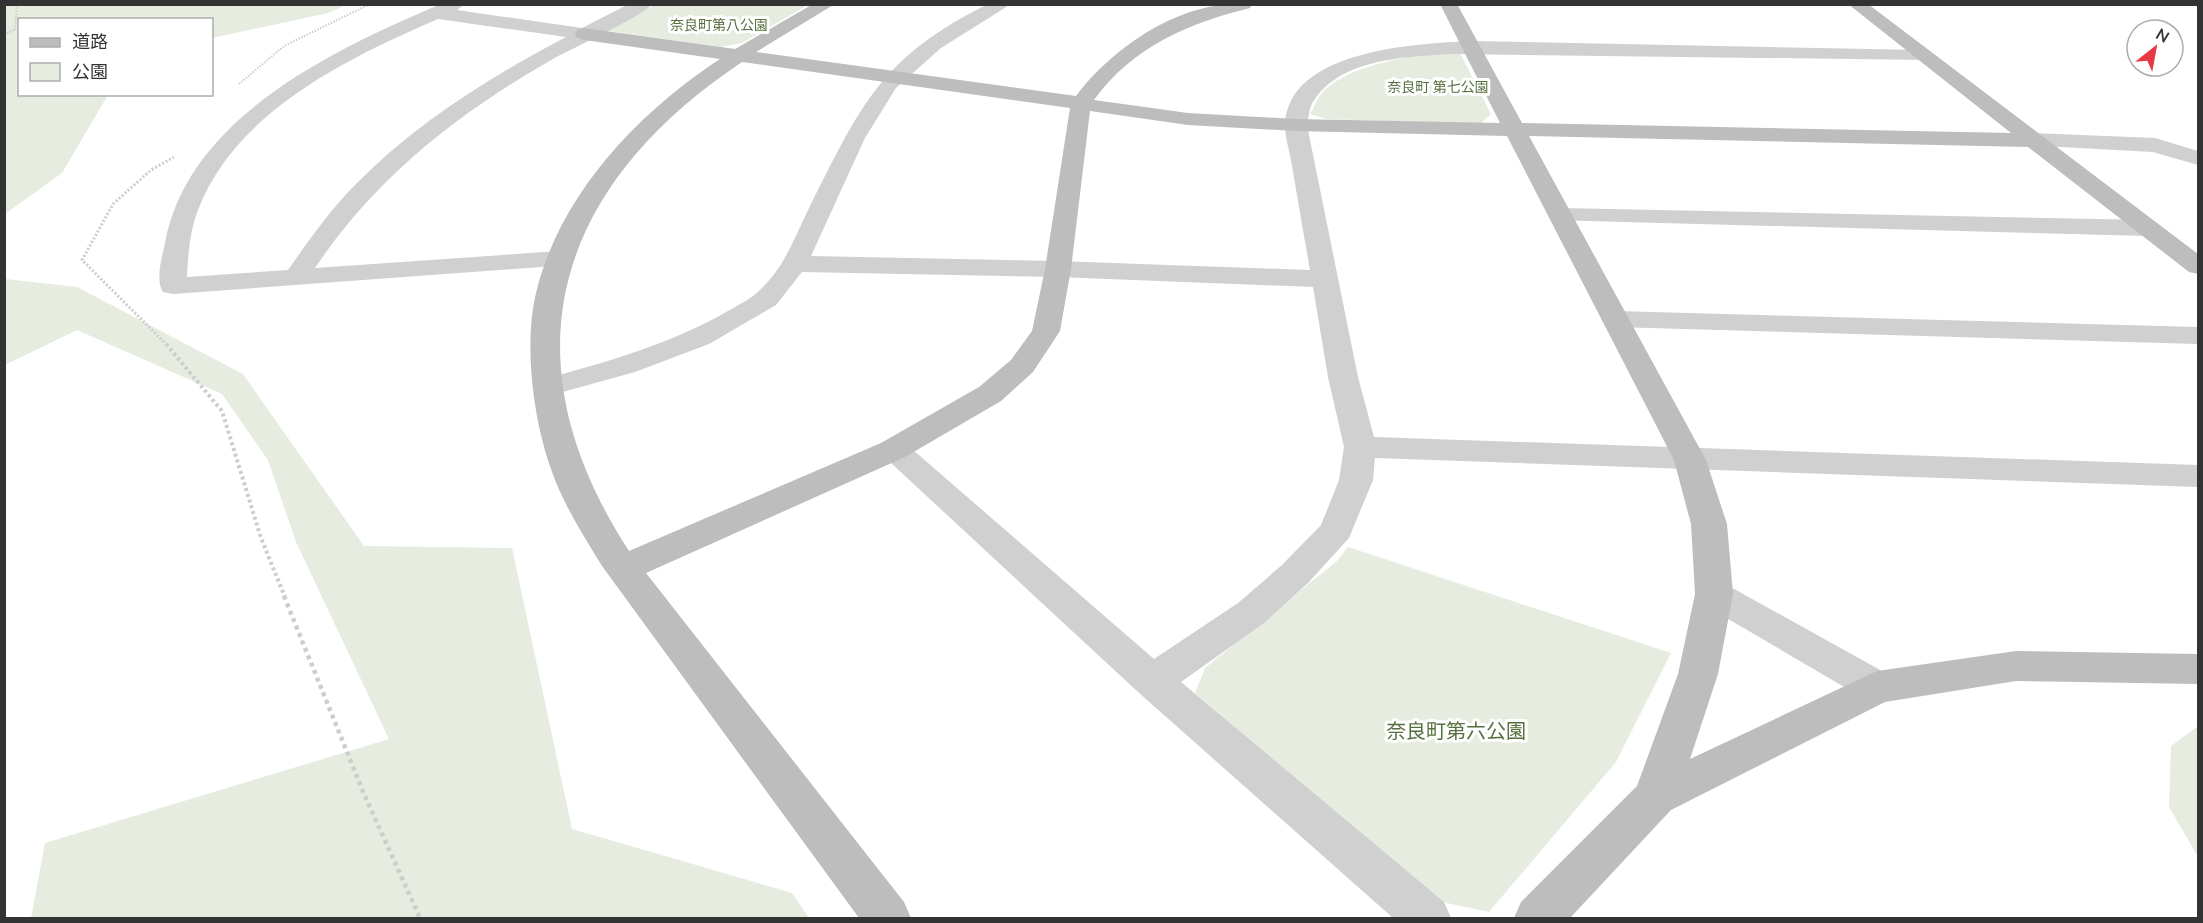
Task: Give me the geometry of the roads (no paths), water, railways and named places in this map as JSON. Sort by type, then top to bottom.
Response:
[{"type":"street","points":[[296,277],[314,246],[362,191],[396,158],[500,81],[584,33],[644,4]]},
{"type":"street","points":[[827,4],[740,55],[679,97],[637,135],[599,182],[559,259],[547,308],[548,387],[555,431],[568,471],[590,517],[622,569],[887,918]]},
{"type":"street","points":[[548,387],[644,359],[726,325],[771,296],[796,264],[863,123],[878,98],[918,56],[960,26],[1003,4]]},
{"type":"street","points":[[1448,4],[1690,460],[1710,524],[1714,594],[1698,674],[1655,797]]},
{"type":"street","points":[[1856,4],[2199,267]]},
{"type":"street","points":[[622,569],[892,450],[990,394],[1022,366],[1046,331],[1058,269],[1081,103],[1096,80],[1116,60],[1148,39],[1196,17],[1237,5]]},
{"type":"street","points":[[559,259],[173,286],[177,242],[190,201],[216,159],[243,128],[274,102],[340,60],[447,9],[584,33],[1188,119],[1296,125],[2032,140],[2156,145],[2199,158]]},
{"type":"street","points":[[1152,681],[1251,613],[1295,574],[1336,530],[1356,480],[1360,447],[1343,377],[1296,125],[1304,98],[1323,80],[1338,70],[1389,55],[1430,49],[1471,47],[1922,56]]},
{"type":"street","points":[[1560,215],[2148,228]]},
{"type":"street","points":[[796,264],[1058,269],[1326,279]]},
{"type":"street","points":[[1615,319],[2199,336]]},
{"type":"street","points":[[1360,447],[2199,476]]},
{"type":"street","points":[[892,450],[1152,681],[1427,918]]},
{"type":"street","points":[[1714,594],[1877,687]]},
{"type":"street","points":[[1538,918],[1655,797],[1877,687],[2016,666],[2199,669]]},
{"type":"park label","name":"奈良町第八公園","points":[[719,25]]},
{"type":"park label","name":"奈良町 第七公園","points":[[1438,87]]},
{"type":"park label","name":"奈良町第六公園","points":[[1456,730]]}]
